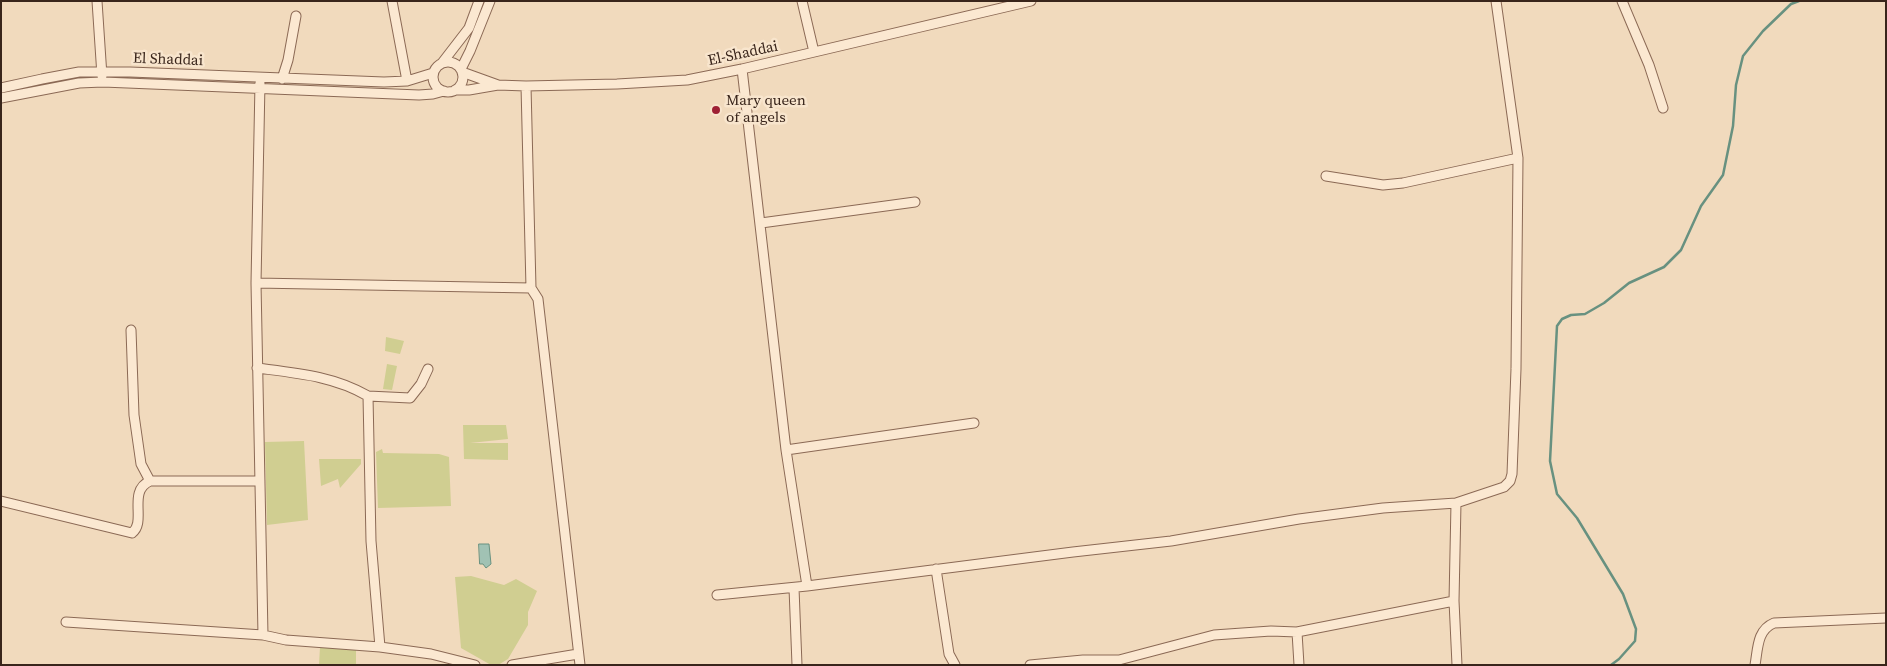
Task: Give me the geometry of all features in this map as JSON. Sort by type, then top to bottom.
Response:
[{"type":"street","points":[[97,1],[102,82]]},
{"type":"street","points":[[392,1],[407,81]]},
{"type":"street","points":[[444,91],[434,82],[434,73],[469,28],[479,1]]},
{"type":"street","points":[[1,98],[47,88],[102,82],[260,83],[419,95],[455,90],[462,82],[461,71],[490,1]]},
{"type":"street","points":[[802,1],[814,52]]},
{"type":"street","name":"El-Shaddai","points":[[455,90],[469,90],[498,85],[617,84],[686,80],[742,69],[1031,1]]},
{"type":"street","points":[[716,595],[794,588],[1172,541],[1299,519],[1355,512],[1456,503],[1504,488],[1510,481],[1512,474],[1516,369],[1518,158],[1496,1]]},
{"type":"street","points":[[1622,1],[1649,66],[1663,108]]},
{"type":"street","points":[[282,79],[288,60],[296,16]]},
{"type":"street","points":[[442,63],[450,62],[461,71],[498,85]]},
{"type":"street","points":[[742,69],[786,450],[807,586]]},
{"type":"street","name":"El Shaddai","points":[[1,88],[71,74],[102,72],[260,83],[282,79],[407,81],[434,73]]},
{"type":"street","points":[[260,83],[256,283],[262,635]]},
{"type":"street","points":[[526,86],[531,288],[538,299],[580,665]]},
{"type":"street","points":[[1326,176],[1383,185],[1403,183],[1518,158]]},
{"type":"street","points":[[761,223],[915,202]]},
{"type":"street","points":[[256,283],[531,288]]},
{"type":"street","points":[[131,330],[134,415],[141,464],[150,481]]},
{"type":"street","points":[[257,368],[320,376],[354,388],[368,396],[410,398],[421,384],[428,369]]},
{"type":"street","points":[[368,396],[371,541],[380,647]]},
{"type":"street","points":[[786,450],[974,423]]},
{"type":"street","points":[[1,501],[132,533],[138,526],[139,494],[150,481],[260,481]]},
{"type":"street","points":[[1456,503],[1454,601],[1456,665]]},
{"type":"street","points":[[936,569],[949,654],[955,665]]},
{"type":"street","points":[[794,588],[797,665]]},
{"type":"street","points":[[1030,665],[1075,660],[1120,662],[1214,635],[1246,632],[1297,632],[1454,601]]},
{"type":"street","points":[[1755,665],[1760,637],[1766,626],[1774,623],[1886,618]]},
{"type":"street","points":[[66,622],[262,635],[286,640],[380,647],[430,654],[475,665]]},
{"type":"street","points":[[1297,632],[1299,665]]},
{"type":"street","points":[[512,665],[578,654]]},
{"type":"shaded area","points":[[386,337],[404,341],[400,354],[385,351]]},
{"type":"shaded area","points":[[387,364],[397,366],[392,390],[383,389]]},
{"type":"shaded area","points":[[463,425],[506,425],[508,439],[470,443],[508,443],[508,460],[464,459]]},
{"type":"shaded area","points":[[304,441],[308,520],[267,525],[265,442]]},
{"type":"shaded area","points":[[382,449],[383,453],[439,454],[449,457],[451,506],[378,508],[376,452]]},
{"type":"shaded area","points":[[319,459],[361,459],[361,464],[340,488],[338,479],[321,486]]},
{"type":"shaded area","points":[[479,544],[489,544],[491,564],[486,568],[483,564],[480,564]]},
{"type":"shaded area","points":[[471,576],[504,585],[516,579],[537,591],[528,612],[528,625],[508,659],[498,665],[491,665],[461,648],[455,577]]},
{"type":"shaded area","points":[[320,647],[356,650],[356,665],[319,665]]},
{"type":"waterway","points":[[1611,665],[1635,641],[1636,629],[1623,594],[1577,518],[1557,494],[1550,461],[1557,326],[1562,319],[1571,315],[1585,314],[1604,303],[1629,283],[1664,267],[1681,250],[1701,206],[1723,175],[1733,126],[1736,85],[1743,56],[1763,31],[1791,4],[1799,1]]},
{"type":"place","name":"Mary queen of angels","points":[[716,110]]}]
